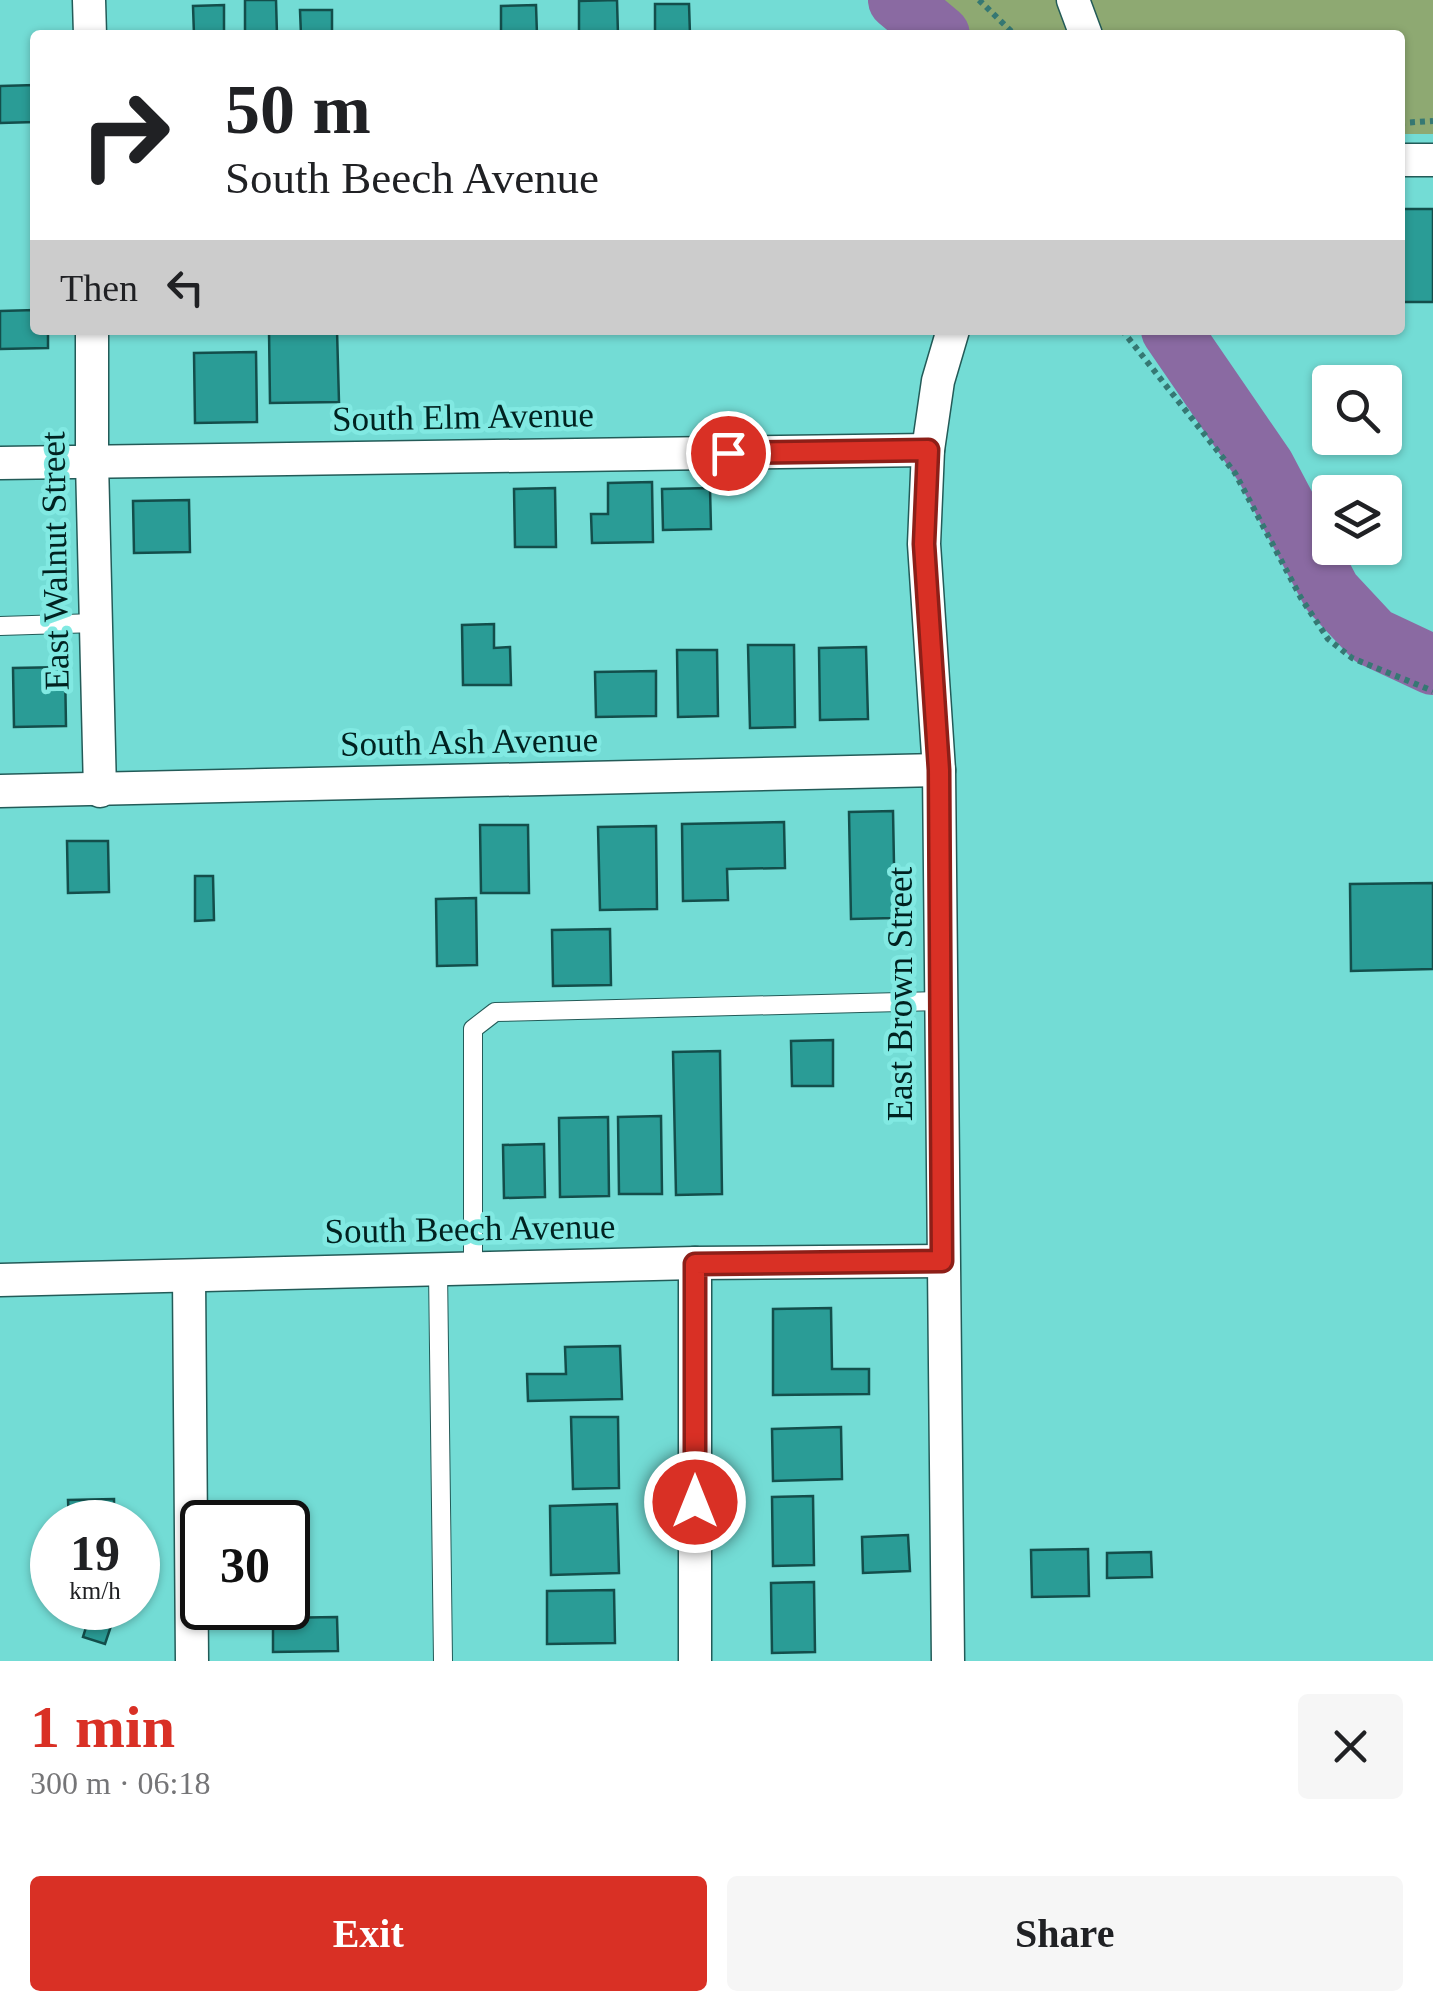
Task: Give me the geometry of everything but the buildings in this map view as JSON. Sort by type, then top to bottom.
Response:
[{"type":"street","points":[[89,0],[90,30]]},
{"type":"street","points":[[1073,0],[1084,30]]},
{"type":"street","points":[[1405,160],[1433,160]]},
{"type":"street","name":"East Walnut Street","points":[[92,335],[100,791]]},
{"type":"street","name":"East Brown Street","points":[[948,1661],[939,770],[924,544],[928,450],[938,381],[952,335]]},
{"type":"street","name":"South Elm Avenue","points":[[0,464],[928,450]]},
{"type":"street","name":"South Ash Avenue","points":[[0,790],[100,791],[939,770]]},
{"type":"street","name":"South Beech Avenue","points":[[0,1280],[942,1261]]},
{"type":"street","points":[[694,1661],[695,1264]]},
{"type":"street","points":[[190,1276],[192,1661]]},
{"type":"lane","points":[[0,626],[96,623]]},
{"type":"lane","points":[[474,1269],[472,1029],[495,1012],[940,1001]]},
{"type":"lane","points":[[438,1270],[443,1661]]},
{"type":"path","points":[[978,0],[1010,30]]},
{"type":"path","points":[[1405,124],[1433,122]]},
{"type":"path","points":[[1126,335],[1234,473],[1301,598],[1328,638],[1352,658],[1433,691]]},
{"type":"green space","points":[[898,0],[1433,0],[1433,134],[1405,134],[1405,30],[934,30]]},
{"type":"waterway","points":[[898,0],[934,30]]},
{"type":"waterway","points":[[1174,335],[1265,467],[1331,592],[1373,637],[1433,665]]},
{"type":"route","points":[[695,1502],[695,1264],[942,1261],[939,770],[924,544],[928,450],[728,453]]}]
